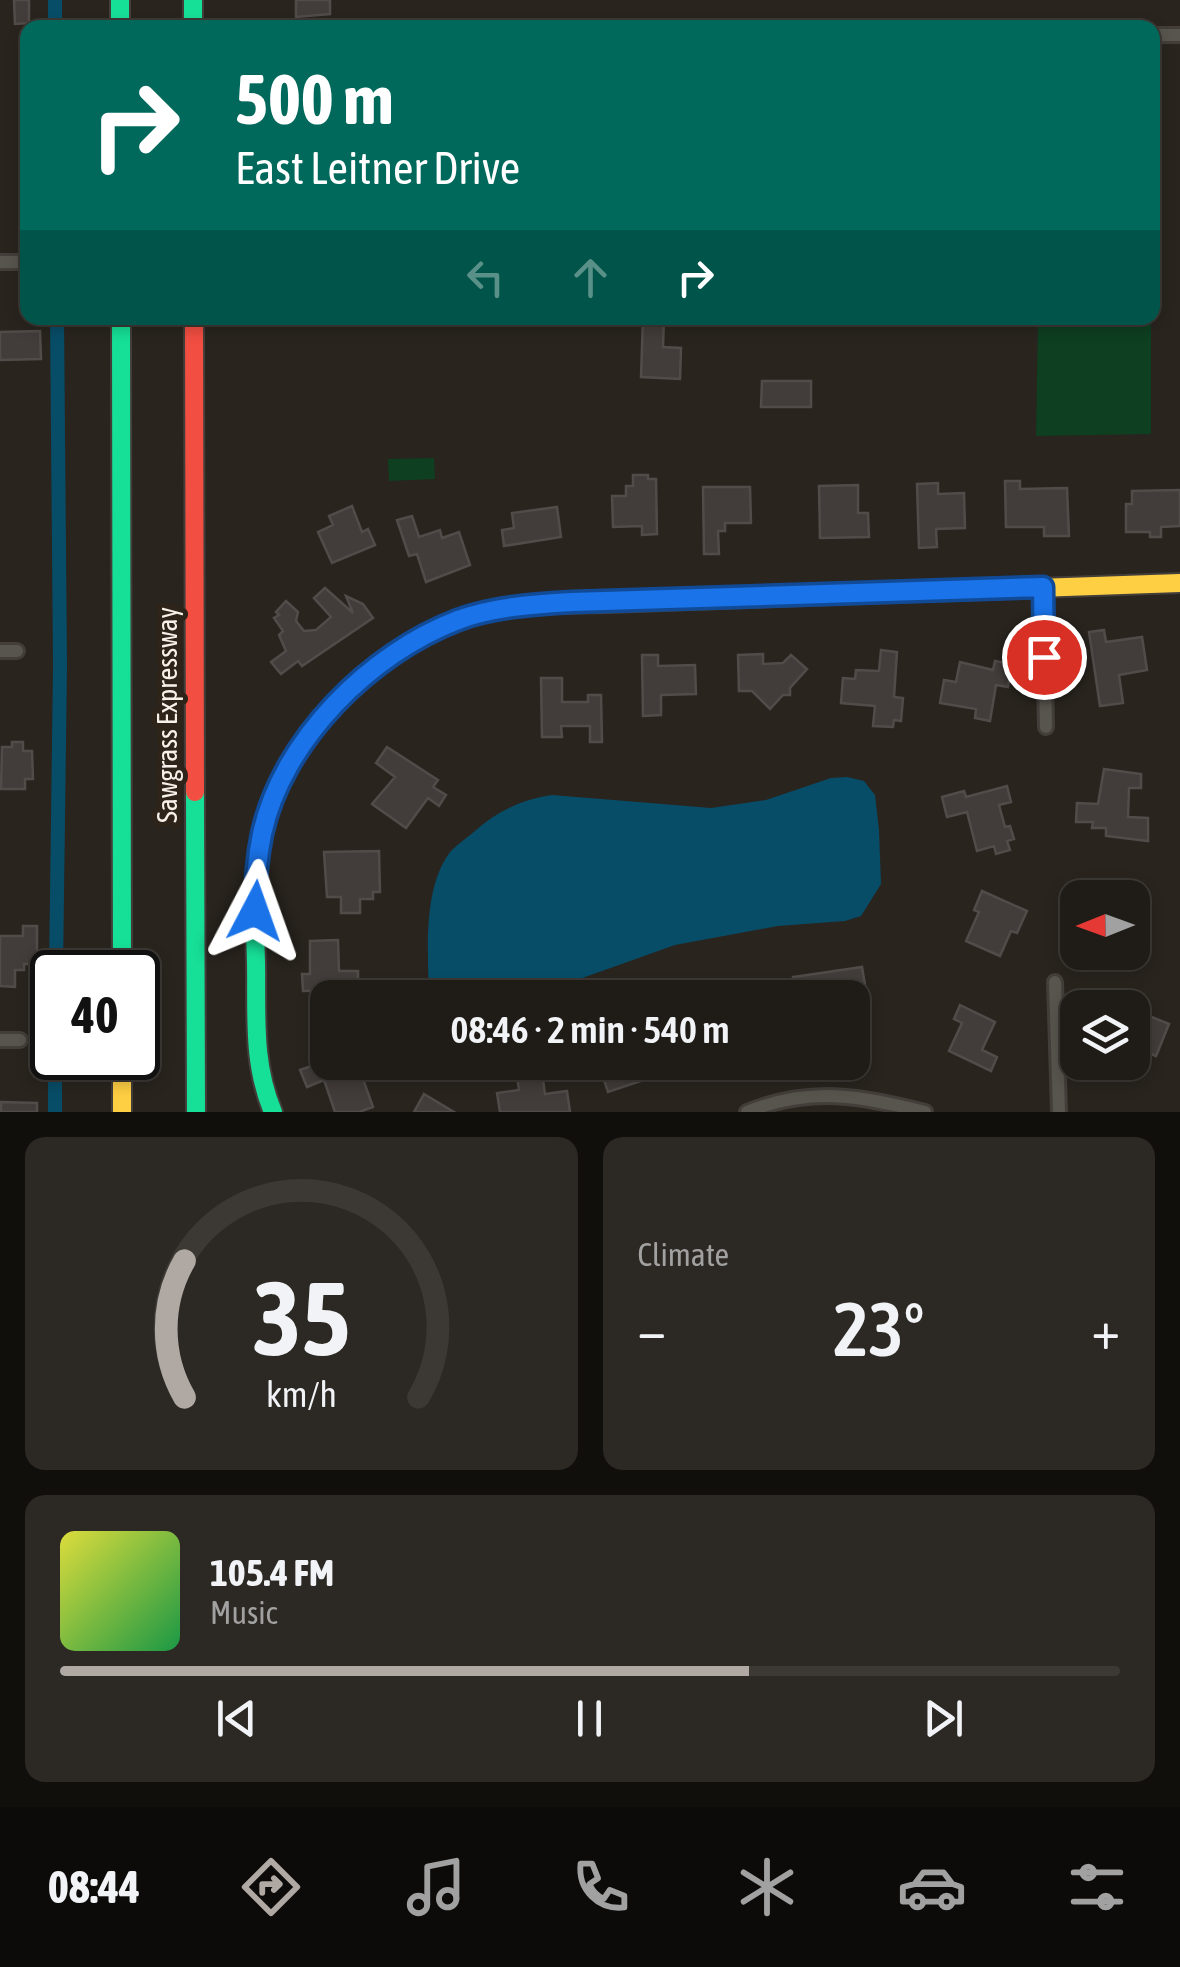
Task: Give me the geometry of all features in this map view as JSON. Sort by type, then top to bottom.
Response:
[{"type":"main road","name":"Sawgrass Expressway","points":[[121,325],[122,950]]},
{"type":"main road","name":"Sawgrass Expressway","points":[[194,325],[196,1112]]},
{"type":"main road","points":[[273,1112],[266,1098],[257,1054],[255,895],[262,832],[284,774],[321,720],[368,670],[412,641],[461,618],[534,604],[1180,583]]},
{"type":"main road","points":[[122,1080],[122,1112]]},
{"type":"street","points":[[1043,587],[1046,728]]},
{"type":"street","points":[[0,652],[17,651]]},
{"type":"street","points":[[1056,982],[1059,1112]]},
{"type":"street","points":[[0,1040],[20,1040]]},
{"type":"street","points":[[747,1112],[796,1098],[832,1094],[870,1098],[925,1112]]},
{"type":"green space","points":[[1038,325],[1151,325],[1151,434],[1036,436]]},
{"type":"green space","points":[[434,458],[435,479],[389,481],[388,459]]},
{"type":"water","points":[[831,778],[864,781],[875,795],[881,884],[861,916],[675,945],[577,980],[428,980],[428,926],[439,873],[452,850],[501,812],[552,795],[711,808],[766,800]]},
{"type":"building","points":[[14,0],[29,0],[29,20],[15,24]]},
{"type":"building","points":[[296,0],[330,0],[330,14],[296,17]]},
{"type":"building","points":[[643,325],[664,325],[663,347],[681,348],[680,379],[641,377]]},
{"type":"building","points":[[40,331],[41,359],[0,360],[0,332]]},
{"type":"building","points":[[762,381],[811,381],[811,407],[761,407]]},
{"type":"building","points":[[633,475],[656,479],[657,534],[642,535],[642,526],[613,527],[612,496],[626,496],[626,486],[633,486]]},
{"type":"building","points":[[1005,481],[1020,481],[1020,489],[1067,488],[1069,536],[1044,536],[1044,527],[1006,527]]},
{"type":"building","points":[[938,483],[938,494],[964,493],[965,528],[936,529],[937,547],[919,548],[917,484]]},
{"type":"building","points":[[858,485],[858,513],[868,513],[869,537],[820,538],[819,486]]},
{"type":"building","points":[[703,487],[750,487],[751,523],[725,523],[725,531],[718,531],[719,554],[704,554]]},
{"type":"building","points":[[1180,490],[1180,526],[1161,527],[1161,537],[1150,537],[1150,532],[1126,532],[1126,504],[1132,504],[1132,491]]},
{"type":"building","points":[[352,506],[362,532],[368,529],[375,545],[332,563],[318,532],[333,525],[329,516]]},
{"type":"building","points":[[557,507],[561,537],[504,546],[502,530],[514,528],[512,513]]},
{"type":"building","points":[[412,516],[419,537],[440,530],[442,538],[459,532],[470,565],[426,582],[417,554],[409,556],[397,520]]},
{"type":"building","points":[[325,588],[353,613],[346,596],[363,604],[373,618],[302,666],[298,661],[281,674],[271,662],[286,651],[279,635],[283,631],[274,618],[279,615],[276,612],[286,601],[298,612],[296,621],[304,631],[316,630],[331,617],[314,598]]},
{"type":"building","points":[[1104,630],[1106,642],[1142,637],[1147,670],[1119,675],[1123,703],[1100,706],[1089,632]]},
{"type":"building","points":[[881,650],[897,652],[894,697],[903,698],[901,721],[894,720],[893,727],[873,726],[875,706],[841,703],[843,678],[855,679],[856,670],[879,671]]},
{"type":"building","points":[[763,654],[763,664],[783,663],[791,655],[807,669],[790,688],[790,695],[783,695],[770,709],[752,691],[739,691],[738,655]]},
{"type":"building","points":[[642,655],[658,655],[658,666],[695,665],[696,694],[661,695],[661,715],[643,716]]},
{"type":"building","points":[[995,661],[1012,664],[1008,687],[996,685],[990,721],[975,718],[976,709],[940,703],[944,680],[956,682],[960,662],[993,670]]},
{"type":"building","points":[[541,678],[562,678],[562,702],[588,702],[588,695],[601,695],[602,742],[590,742],[590,726],[561,726],[562,737],[542,737]]},
{"type":"building","points":[[12,742],[23,742],[23,751],[32,751],[33,779],[25,779],[25,789],[1,789],[2,747],[12,747]]},
{"type":"building","points":[[387,747],[438,780],[433,787],[446,795],[439,806],[428,798],[406,828],[372,804],[395,777],[376,763]]},
{"type":"building","points":[[1104,769],[1141,774],[1141,788],[1129,788],[1128,817],[1148,818],[1148,841],[1106,836],[1106,828],[1092,828],[1093,822],[1076,822],[1077,803],[1098,804]]},
{"type":"building","points":[[1007,786],[1011,802],[999,805],[1005,827],[1010,826],[1014,839],[1007,841],[1010,850],[996,854],[994,846],[977,851],[967,812],[947,817],[942,797],[964,791],[966,797]]},
{"type":"building","points":[[379,851],[380,892],[373,892],[373,899],[360,899],[360,913],[341,913],[341,897],[327,897],[324,852]]},
{"type":"building","points":[[982,891],[1027,911],[1017,933],[1011,931],[1000,956],[966,941],[979,912],[974,910]]},
{"type":"building","points":[[23,926],[37,926],[37,950],[30,950],[30,964],[24,964],[24,970],[15,970],[15,987],[0,986],[0,936],[23,936]]},
{"type":"building","points":[[338,940],[339,971],[358,971],[358,980],[310,980],[310,991],[303,991],[302,974],[310,974],[310,941]]},
{"type":"building","points":[[862,967],[864,980],[793,980],[793,977]]},
{"type":"building","points":[[960,1005],[995,1022],[982,1050],[997,1057],[991,1071],[949,1051],[962,1023],[954,1019]]},
{"type":"building","points":[[1150,1016],[1169,1024],[1156,1056],[1150,1054]]},
{"type":"building","points":[[310,1066],[310,1080],[324,1080],[307,1087],[300,1070]]},
{"type":"building","points":[[324,1080],[363,1080],[373,1107],[359,1112],[335,1112]]},
{"type":"building","points":[[518,1080],[543,1080],[545,1094],[567,1091],[570,1112],[500,1112],[497,1093],[519,1090]]},
{"type":"building","points":[[604,1080],[644,1080],[608,1092]]},
{"type":"building","points":[[424,1094],[454,1112],[414,1112]]},
{"type":"building","points":[[1,1102],[37,1103],[37,1112],[1,1112]]},
{"type":"waterway","points":[[55,0],[55,20]]},
{"type":"waterway","points":[[56,950],[60,666],[57,325]]},
{"type":"waterway","points":[[55,1080],[55,1112]]},
{"type":"traffic: fast","points":[[120,0],[120,20]]},
{"type":"traffic: fast","points":[[193,0],[193,20]]},
{"type":"traffic: fast","points":[[121,325],[122,950]]},
{"type":"traffic: fast","points":[[273,1112],[266,1094],[257,1038],[255,876],[270,809],[286,772],[308,737],[364,675],[433,630],[504,609],[607,603]]},
{"type":"traffic: fast","points":[[195,792],[196,1112]]},
{"type":"traffic: slow","points":[[607,603],[1180,583]]},
{"type":"traffic: slow","points":[[122,1080],[122,1112]]},
{"type":"traffic: jam","points":[[194,325],[195,792]]},
{"type":"route","points":[[255,911],[262,832],[284,774],[321,720],[368,670],[412,641],[461,618],[534,604],[1043,587],[1044,657]]}]
